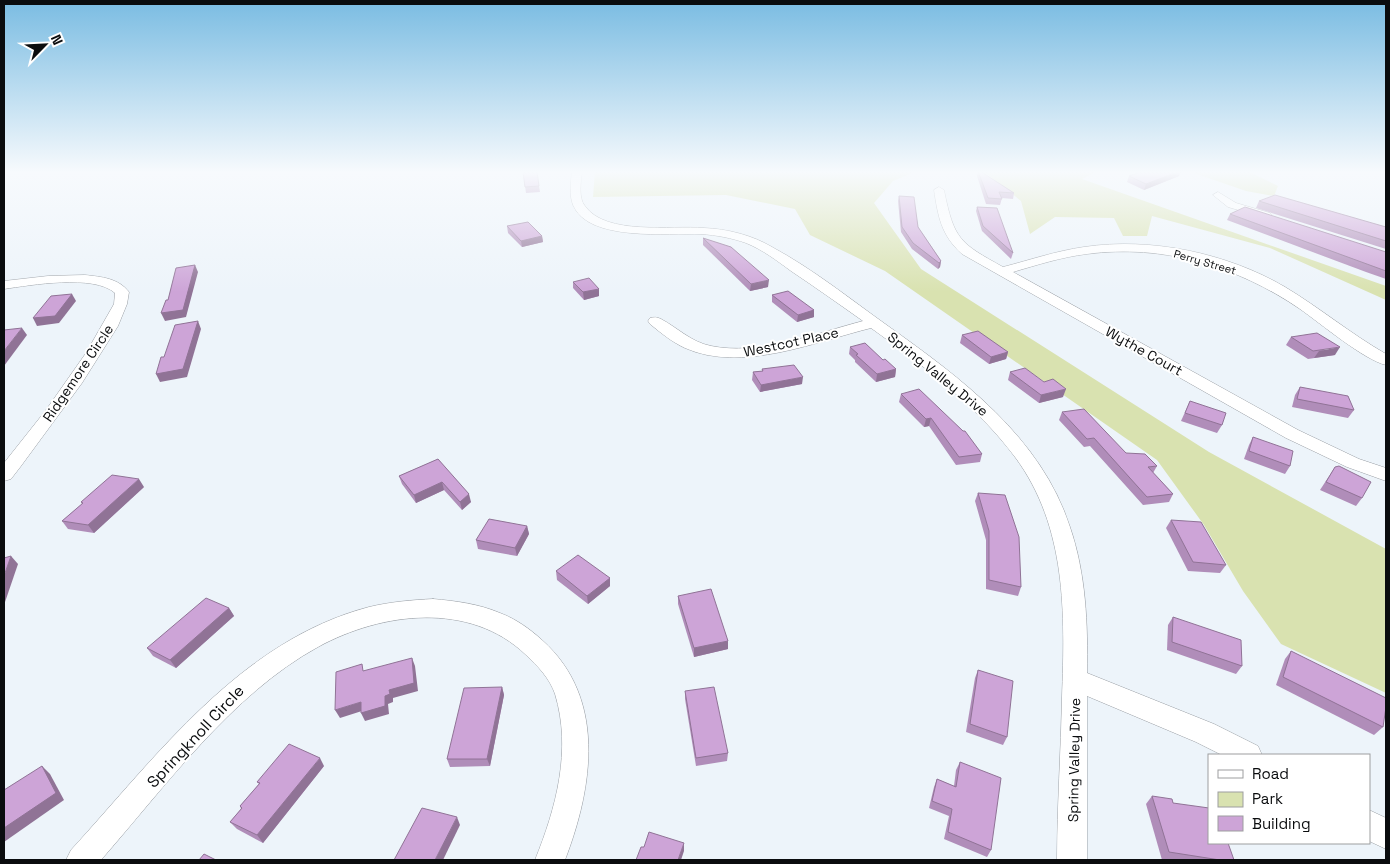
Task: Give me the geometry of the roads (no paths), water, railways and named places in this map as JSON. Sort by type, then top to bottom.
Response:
[{"type":"street","name":"Spring Valley Drive","points":[[584,211],[608,225],[631,230],[716,232],[757,243],[805,274],[874,323],[968,394],[991,415],[1030,464],[1056,515],[1068,556],[1073,589],[1076,632],[1072,860]]},
{"type":"street","name":"Wythe Court","points":[[943,211],[947,230],[951,237],[966,251],[1292,434],[1346,460],[1386,475]]},
{"type":"street","points":[[1253,211],[1278,220]]},
{"type":"street","name":"Perry Street","points":[[1001,271],[1067,253],[1109,248],[1140,248],[1184,255],[1236,270],[1278,290],[1347,337],[1386,360]]},
{"type":"street","name":"Ridgemore Circle","points":[[4,285],[52,280],[96,280],[118,287],[122,292],[123,298],[109,330],[46,422],[4,475]]},
{"type":"street","name":"Westcot Place","points":[[655,321],[667,332],[692,346],[710,351],[734,353],[758,352],[874,323]]},
{"type":"street","name":"Springknoll Circle","points":[[81,860],[213,713],[245,682],[280,656],[312,638],[345,624],[377,614],[408,609],[431,608],[459,610],[490,618],[513,630],[534,645],[555,669],[567,694],[574,722],[575,752],[570,795],[558,842],[550,860]]},
{"type":"street","points":[[1075,679],[1205,733],[1247,754]]},
{"type":"street","points":[[1370,825],[1386,834]]}]
